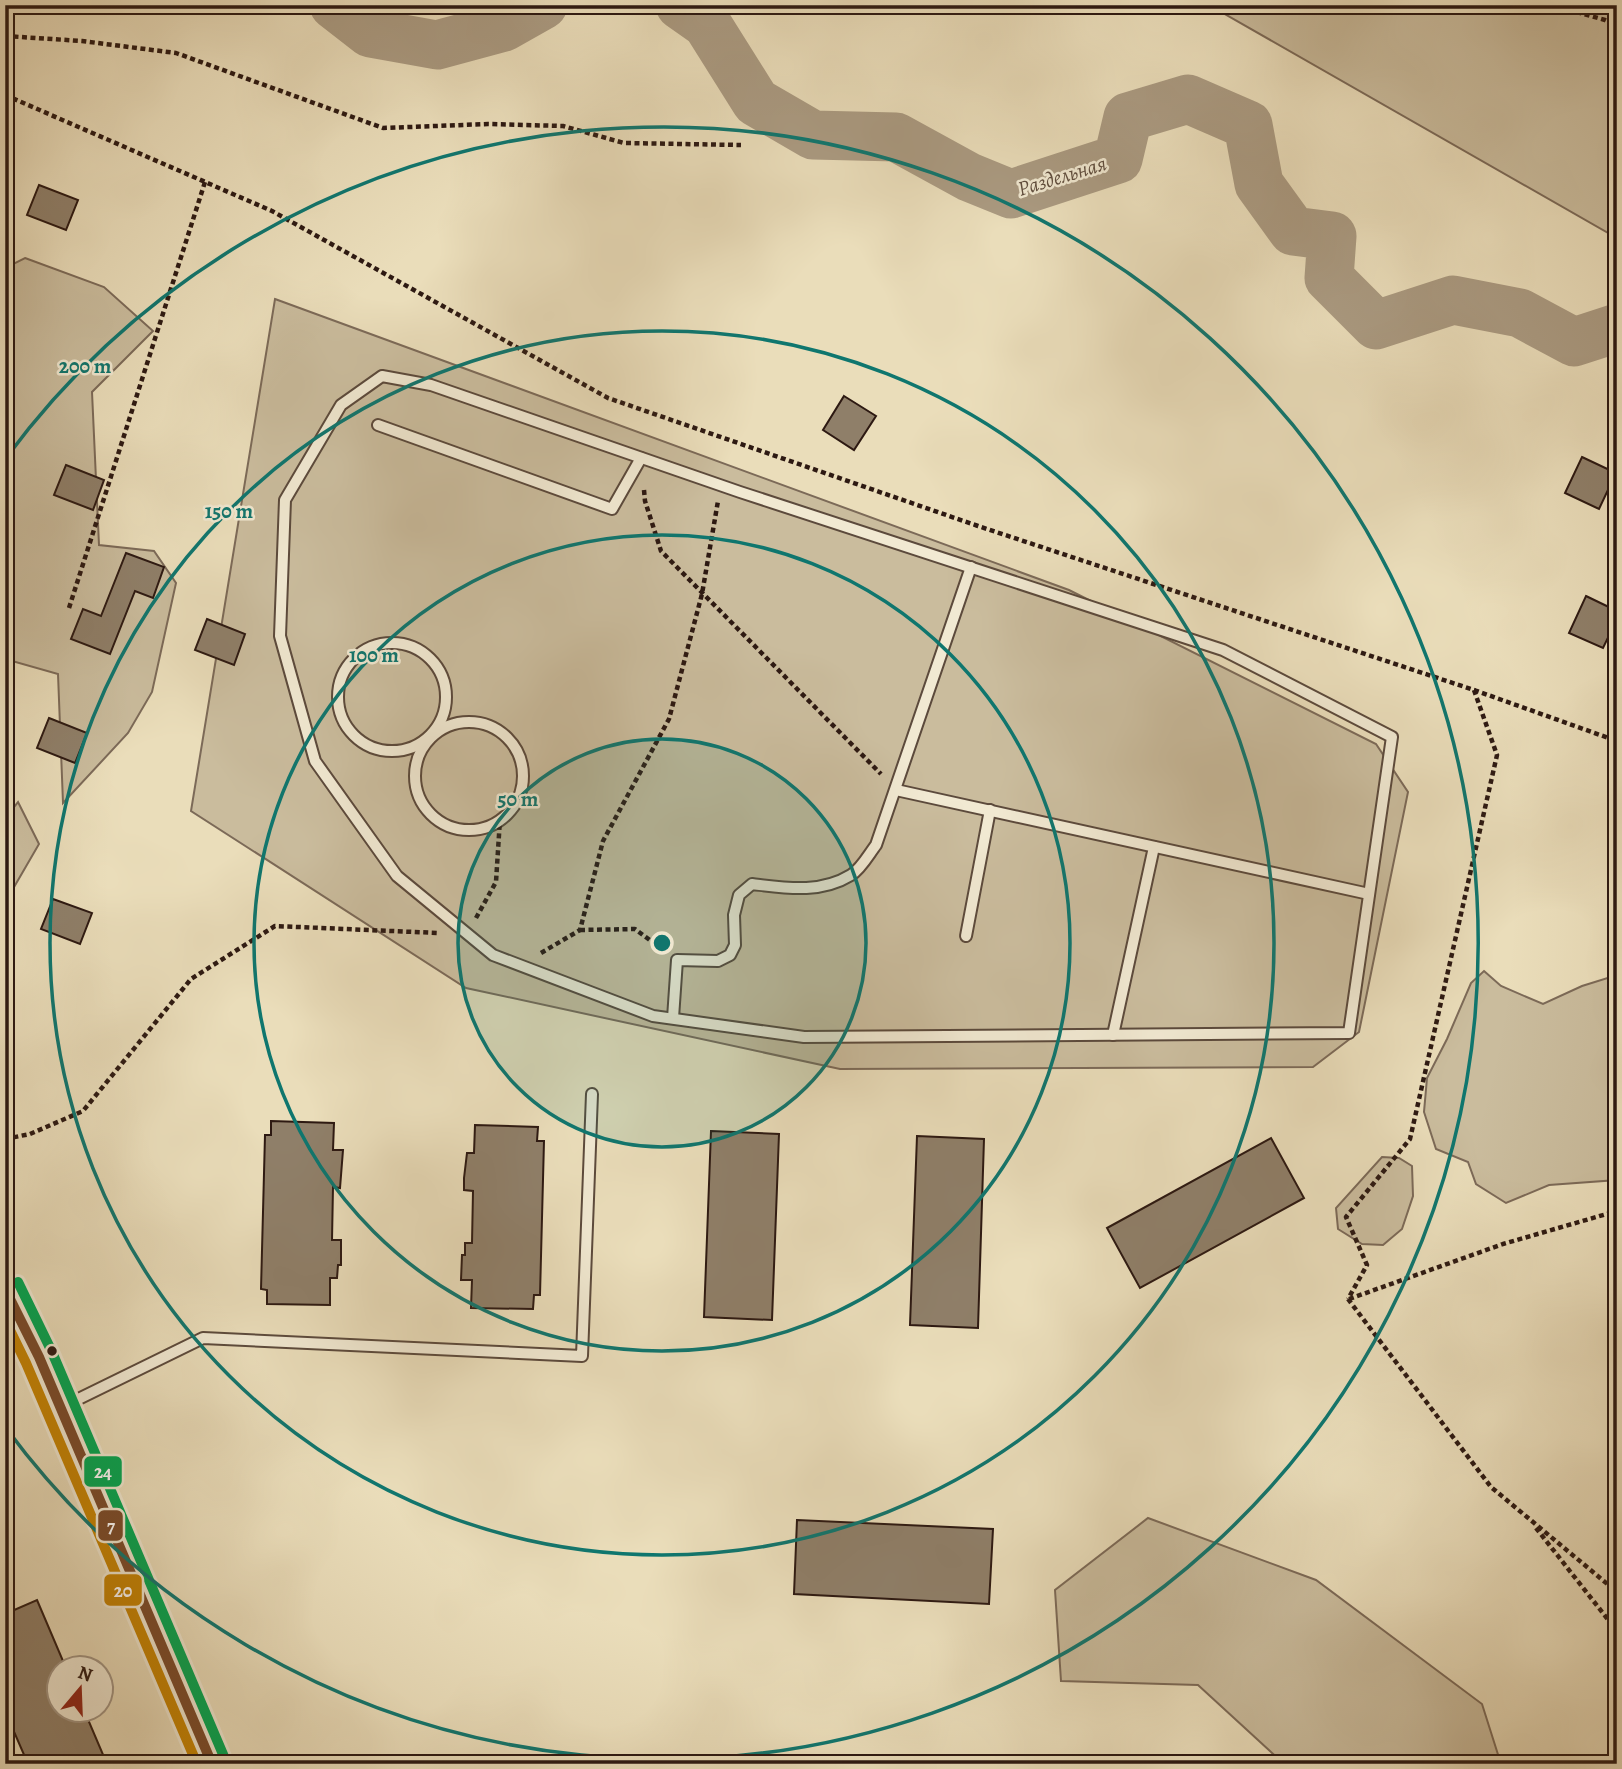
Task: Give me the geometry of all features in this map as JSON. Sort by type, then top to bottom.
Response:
[{"type":"street","points":[[5,1288],[60,1408],[212,1764]]},
{"type":"lane","points":[[382,376],[431,385],[641,458],[1223,650],[1392,737],[1349,1034],[804,1037],[653,1016],[493,955],[467,934],[397,876],[315,761],[280,636],[285,500],[341,405],[382,376]]},
{"type":"lane","points":[[378,425],[612,509],[641,458]]},
{"type":"lane","points":[[673,1018],[677,960],[718,961],[730,955],[735,945],[734,915],[739,895],[752,884],[791,889],[820,888],[853,874],[876,845],[971,568]]},
{"type":"lane","points":[[430,738],[411,748],[392,751],[372,747],[355,737],[343,721],[337,700],[341,678],[352,659],[370,647],[391,642],[412,647],[430,659],[442,677],[446,698],[441,719],[430,738],[418,757],[415,779],[420,800],[432,816],[450,827],[469,830],[489,827],[506,816],[519,799],[523,778],[520,756],[508,738],[490,726],[469,722],[447,726],[430,738]]},
{"type":"lane","points":[[896,790],[1370,894]]},
{"type":"lane","points":[[966,936],[990,810]]},
{"type":"lane","points":[[1113,1035],[1154,847]]},
{"type":"lane","points":[[60,1408],[203,1338],[582,1356],[592,1094]]},
{"type":"path","points":[[1552,5],[1617,26]]},
{"type":"path","points":[[5,36],[82,41],[176,53],[383,128],[488,124],[563,126],[624,143],[741,145]]},
{"type":"path","points":[[69,608],[205,182]]},
{"type":"path","points":[[641,458],[645,501],[661,551],[896,790]]},
{"type":"path","points":[[580,930],[603,841],[669,719],[702,594],[721,485]]},
{"type":"path","points":[[1474,691],[1617,741]]},
{"type":"path","points":[[5,1139],[30,1134],[83,1111],[191,979],[275,926],[467,934],[496,882],[500,820]]},
{"type":"path","points":[[519,965],[580,930],[635,929],[677,960]]},
{"type":"path","points":[[1349,1299],[1367,1265],[1346,1217],[1410,1139]]},
{"type":"path","points":[[1349,1299],[1503,1244],[1617,1211]]},
{"type":"path","points":[[1349,1299],[1491,1487],[1617,1592]]},
{"type":"path","points":[[1529,1519],[1617,1632]]},
{"type":"shaded area","points":[[1209,5],[1617,5],[1617,238]]},
{"type":"shaded area","points":[[25,258],[104,287],[153,331],[92,392],[99,545],[154,551],[176,583],[152,692],[128,733],[63,803],[58,674],[5,659],[5,268]]},
{"type":"shaded area","points":[[275,299],[1069,590],[1376,744],[1408,792],[1359,1032],[1313,1067],[840,1069],[466,988],[191,811]]},
{"type":"shaded area","points":[[18,802],[39,844],[5,898],[5,818]]},
{"type":"shaded area","points":[[1484,971],[1501,986],[1543,1004],[1582,986],[1617,975],[1617,1180],[1549,1185],[1506,1203],[1476,1184],[1468,1162],[1436,1149],[1424,1112],[1427,1078],[1471,983]]},
{"type":"shaded area","points":[[1382,1157],[1399,1158],[1412,1166],[1413,1196],[1402,1229],[1383,1245],[1362,1244],[1338,1229],[1336,1208]]},
{"type":"shaded area","points":[[1148,1518],[1316,1580],[1482,1704],[1501,1764],[1284,1764],[1198,1685],[1061,1681],[1055,1590]]},
{"type":"building","points":[[39,185],[78,200],[66,230],[27,215]]},
{"type":"building","points":[[844,396],[876,416],[854,450],[823,430]]},
{"type":"building","points":[[1582,457],[1616,473],[1599,509],[1565,493]]},
{"type":"building","points":[[66,465],[104,480],[93,510],[54,495]]},
{"type":"building","points":[[126,553],[164,567],[153,598],[135,591],[110,654],[71,639],[83,609],[101,616]]},
{"type":"building","points":[[1586,596],[1617,611],[1617,619],[1603,648],[1569,633]]},
{"type":"building","points":[[207,619],[245,634],[234,665],[195,650]]},
{"type":"building","points":[[49,718],[87,733],[75,763],[37,748]]},
{"type":"building","points":[[53,899],[92,913],[80,944],[41,929]]},
{"type":"building","points":[[271,1121],[334,1123],[333,1150],[343,1150],[340,1188],[333,1187],[332,1240],[341,1240],[341,1265],[338,1265],[337,1278],[330,1278],[330,1305],[267,1304],[267,1290],[261,1289],[265,1135],[271,1135]]},
{"type":"building","points":[[475,1125],[538,1127],[537,1141],[544,1141],[540,1295],[534,1295],[533,1309],[471,1308],[472,1280],[461,1280],[465,1243],[472,1243],[473,1191],[464,1190],[464,1178],[467,1153],[474,1153]]},
{"type":"building","points":[[711,1131],[779,1134],[772,1320],[704,1317]]},
{"type":"building","points":[[917,1136],[984,1139],[978,1328],[910,1325]]},
{"type":"building","points":[[1271,1138],[1304,1198],[1140,1288],[1107,1228]]},
{"type":"building","points":[[797,1520],[993,1529],[989,1604],[794,1594]]},
{"type":"building","points":[[37,1600],[60,1654],[46,1654],[46,1724],[90,1724],[107,1764],[28,1764],[5,1711],[5,1614]]},
{"type":"waterway","name":"Раздельная","points":[[334,5],[370,33],[437,45],[504,27],[543,5]]},
{"type":"waterway","name":"Раздельная","points":[[680,5],[707,24],[756,102],[813,135],[896,137],[969,177],[1011,194],[1118,159],[1128,117],[1188,99],[1248,125],[1259,184],[1293,231],[1332,236],[1329,278],[1376,325],[1453,300],[1520,313],[1574,342],[1617,328]]},
{"type":"transit line","name":"24","points":[[18,1282],[52,1352],[225,1759]]},
{"type":"transit line","name":"7","points":[[5,1289],[39,1357],[212,1764]]},
{"type":"transit line","name":"20","points":[[5,1320],[26,1363],[197,1764]]}]
